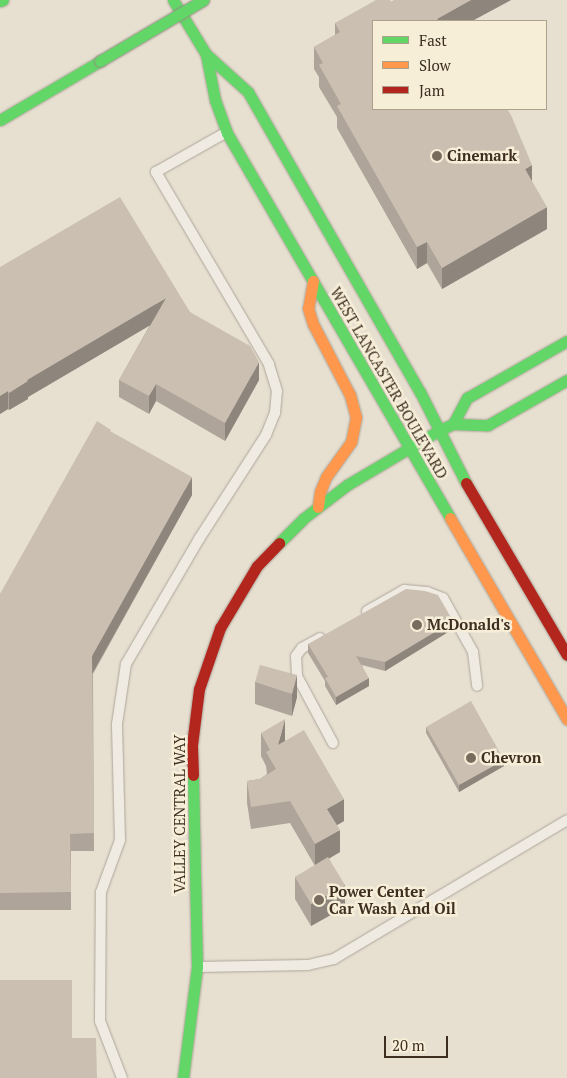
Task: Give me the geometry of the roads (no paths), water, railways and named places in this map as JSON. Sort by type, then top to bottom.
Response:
[{"type":"main road","name":"WEST LANCASTER BOULEVARD","points":[[173,0],[206,54],[248,92],[420,392],[438,431],[567,655]]},
{"type":"main road","points":[[0,120],[204,0]]},
{"type":"main road","name":"WEST LANCASTER BOULEVARD","points":[[206,54],[215,100],[227,132],[567,719]]},
{"type":"main road","points":[[314,281],[308,308],[313,324],[350,395],[356,417],[351,442],[326,478],[320,492],[318,507]]},
{"type":"main road","points":[[453,424],[467,398],[567,341]]},
{"type":"main road","name":"VALLEY CENTRAL WAY","points":[[184,1078],[197,967],[192,745],[199,690],[220,628],[257,566],[304,518],[347,485],[438,431],[453,424],[488,425],[567,380]]},
{"type":"lane","points":[[122,1078],[100,1021],[101,892],[120,840],[117,724],[126,664],[199,538],[266,435],[275,413],[277,391],[269,364],[156,172],[227,132]]},
{"type":"lane","points":[[361,614],[404,590],[427,592],[444,598],[473,652],[477,686]]},
{"type":"lane","points":[[327,634],[302,648],[296,656],[297,676],[332,743]]},
{"type":"lane","points":[[197,967],[308,964],[334,959],[567,820]]},
{"type":"place","name":"Cinemark","points":[[437,156]]},
{"type":"place","name":"McDonald's","points":[[417,625]]},
{"type":"place","name":"Chevron","points":[[471,758]]},
{"type":"place","name":"Power Center Car Wash And Oil","points":[[319,900]]}]
